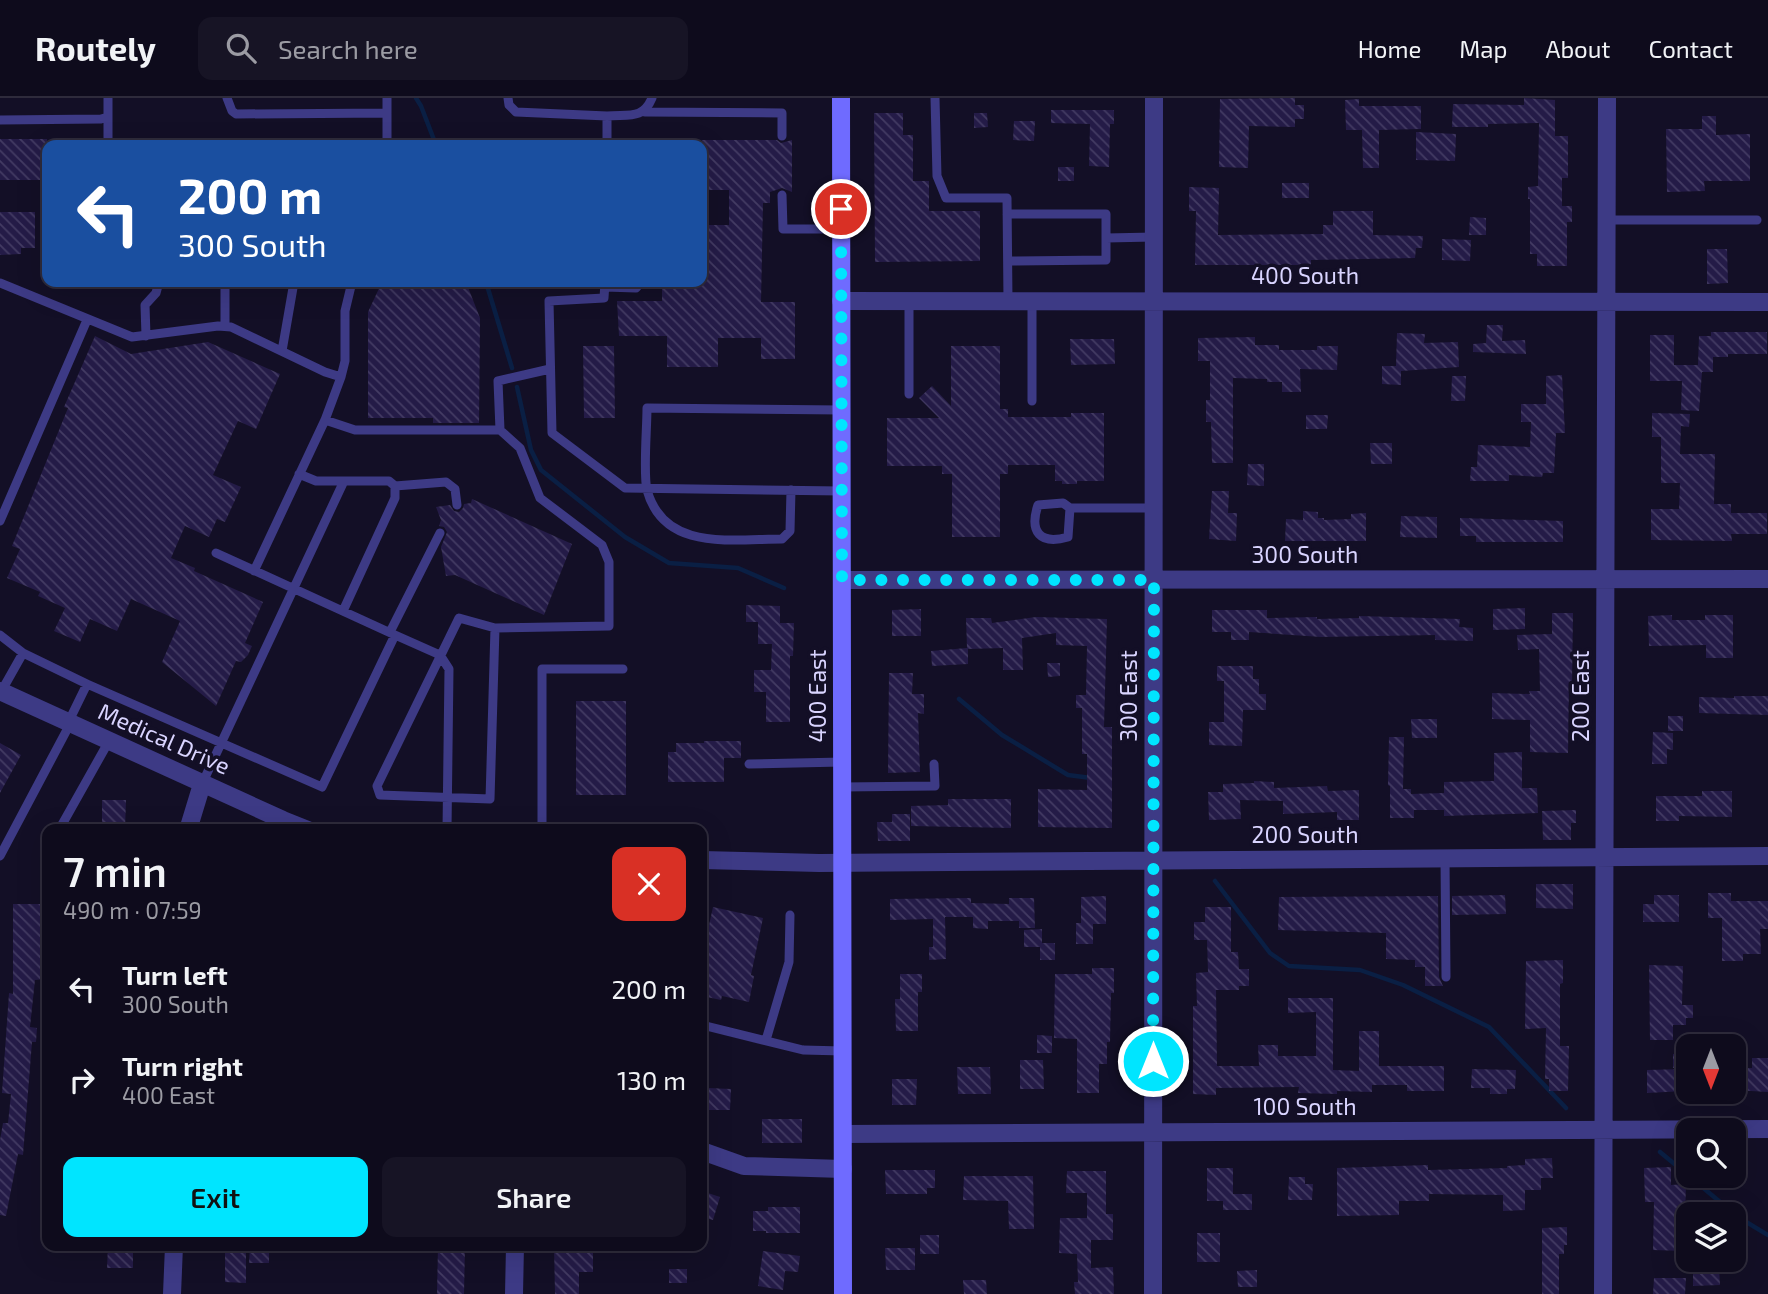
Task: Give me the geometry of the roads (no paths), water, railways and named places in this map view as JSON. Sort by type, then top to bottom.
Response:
[{"type":"main road","name":"400 East","points":[[841,98],[843,1294]]},
{"type":"street","name":"300 East","points":[[1153,1294],[1154,98]]},
{"type":"street","name":"200 East","points":[[1603,1294],[1608,98]]},
{"type":"street","name":"400 South","points":[[841,300],[1768,302]]},
{"type":"street","name":"300 South","points":[[842,580],[1768,579]]},
{"type":"street","name":"Medical Drive","points":[[0,692],[202,784],[280,824]]},
{"type":"street","points":[[190,824],[202,784]]},
{"type":"street","name":"200 South","points":[[843,863],[1768,856]]},
{"type":"street","points":[[707,860],[843,863]]},
{"type":"street","name":"100 South","points":[[843,1134],[1768,1129]]},
{"type":"street","points":[[707,1153],[744,1166],[843,1169]]},
{"type":"street","points":[[173,1294],[174,1251]]},
{"type":"street","points":[[514,1294],[515,1251]]},
{"type":"lane","points":[[108,98],[108,140]]},
{"type":"lane","points":[[227,98],[236,114],[387,113]]},
{"type":"lane","points":[[387,98],[387,140]]},
{"type":"lane","points":[[508,98],[509,105],[516,112],[607,116],[645,112],[782,113],[782,136]]},
{"type":"lane","points":[[645,112],[652,98]]},
{"type":"lane","points":[[934,98],[937,176],[946,198],[1007,198],[1008,300]]},
{"type":"lane","points":[[607,116],[607,140]]},
{"type":"lane","points":[[0,120],[108,117]]},
{"type":"lane","points":[[782,195],[783,229],[841,229]]},
{"type":"lane","points":[[1007,214],[1106,214],[1106,260],[1007,261]]},
{"type":"lane","points":[[1607,220],[1757,220]]},
{"type":"lane","points":[[1106,238],[1154,237]]},
{"type":"lane","points":[[0,283],[132,337],[225,326],[341,377]]},
{"type":"lane","points":[[146,336],[145,305],[156,293],[158,287]]},
{"type":"lane","points":[[225,287],[225,326]]},
{"type":"lane","points":[[282,351],[292,287]]},
{"type":"lane","points":[[254,571],[326,420],[341,377],[345,361],[345,311],[351,287]]},
{"type":"lane","points":[[605,287],[604,298],[549,301],[552,433],[625,488],[842,491]]},
{"type":"lane","points":[[908,394],[909,300]]},
{"type":"lane","points":[[1032,301],[1032,401]]},
{"type":"lane","points":[[0,521],[87,320]]},
{"type":"lane","points":[[500,430],[498,381],[550,369]]},
{"type":"lane","points":[[791,490],[790,531],[782,540],[703,539],[673,529],[657,514],[647,488],[647,408],[842,410]]},
{"type":"lane","points":[[326,420],[355,430],[500,430],[520,447],[540,498],[602,545],[609,562],[609,626],[495,628],[459,618],[377,786],[380,795],[490,799],[495,628]]},
{"type":"lane","points":[[299,474],[316,481],[389,481],[395,486],[446,482],[455,489],[457,505]]},
{"type":"lane","points":[[202,784],[344,481]]},
{"type":"lane","points":[[343,611],[395,498],[395,486]]},
{"type":"lane","points":[[1070,508],[1068,537],[1039,536],[1036,532],[1038,505],[1063,503],[1070,508],[1154,508]]},
{"type":"lane","points":[[0,635],[23,653],[87,684],[322,787],[440,533]]},
{"type":"lane","points":[[216,553],[440,655],[449,669],[447,824]]},
{"type":"lane","points":[[0,692],[23,653]]},
{"type":"lane","points":[[542,824],[542,669],[622,669]]},
{"type":"lane","points":[[0,856],[87,684]]},
{"type":"lane","points":[[62,824],[109,741]]},
{"type":"lane","points":[[749,764],[842,762]]},
{"type":"lane","points":[[842,787],[935,786],[934,764]]},
{"type":"lane","points":[[1445,859],[1446,977]]},
{"type":"lane","points":[[766,1040],[789,962],[790,915]]},
{"type":"lane","points":[[707,1026],[803,1050],[843,1051]]},
{"type":"waterway","points":[[416,98],[434,140]]},
{"type":"waterway","points":[[488,287],[512,368]]},
{"type":"waterway","points":[[517,387],[531,450],[541,470],[625,537],[669,563],[738,568],[784,588]]},
{"type":"waterway","points":[[959,699],[1002,735],[1068,775],[1091,778]]},
{"type":"waterway","points":[[1215,881],[1270,953],[1289,966],[1360,970],[1403,985],[1489,1027],[1566,1108]]},
{"type":"waterway","points":[[1660,1152],[1676,1165]]},
{"type":"waterway","points":[[1703,1188],[1738,1217],[1768,1235]]}]
